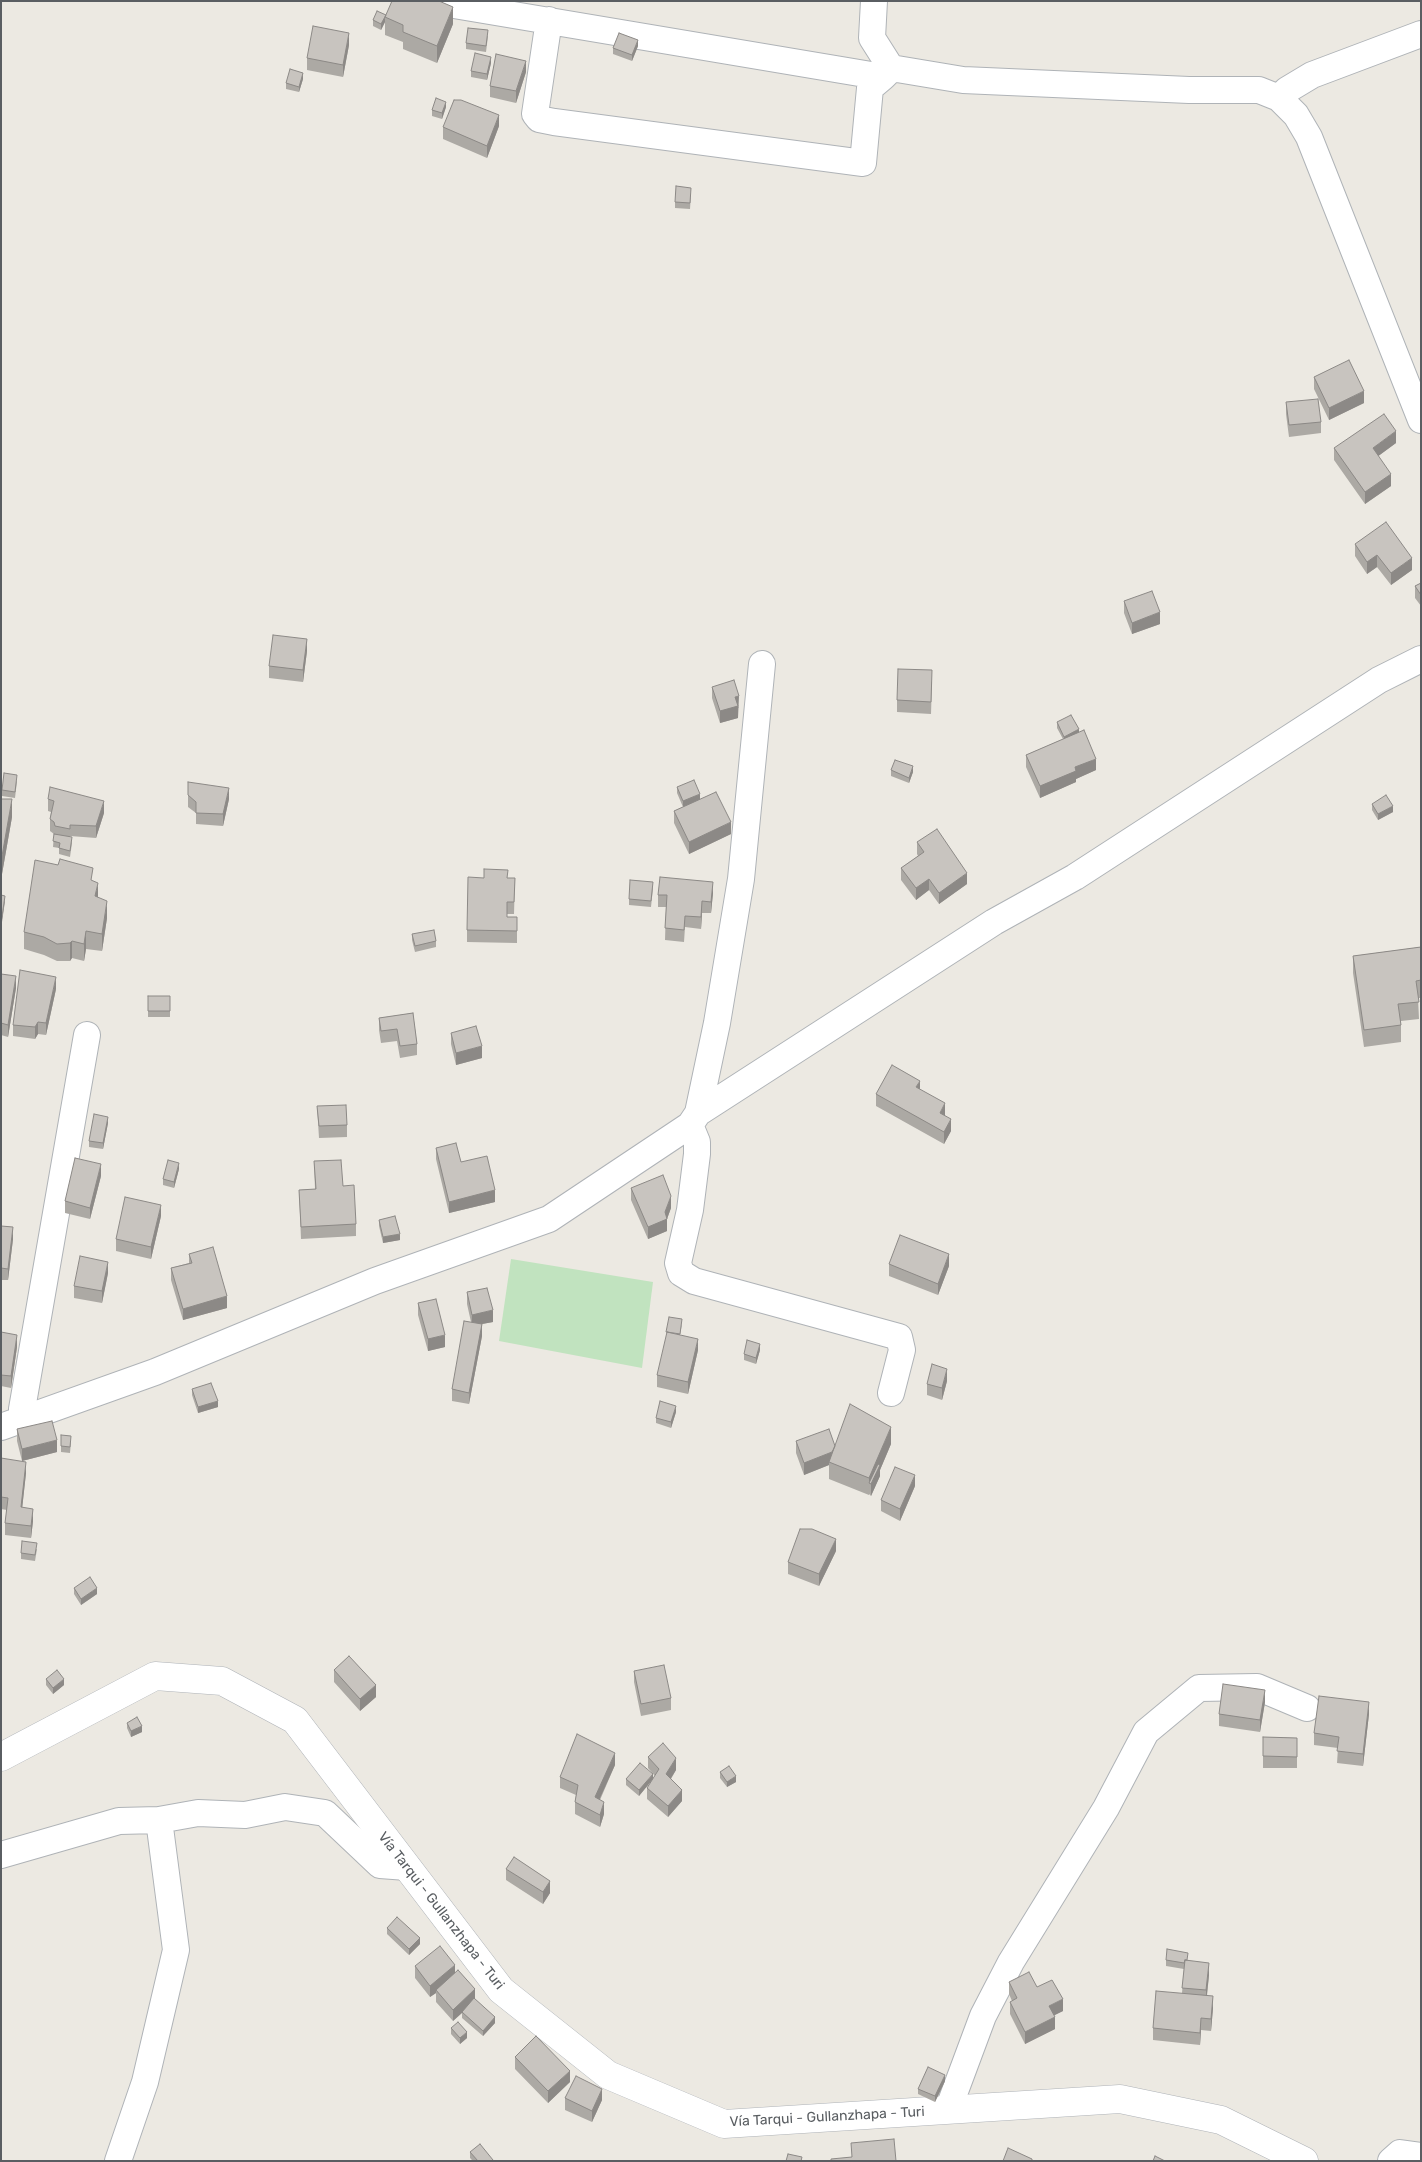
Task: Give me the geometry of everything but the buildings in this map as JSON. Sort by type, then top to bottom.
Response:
[{"type":"main road","name":"Vía Tarqui - Gullanzhapa - Turi","points":[[1,1757],[155,1676],[222,1681],[294,1720],[501,1990],[608,2075],[724,2124],[1120,2099],[1221,2120],[1304,2161]]},
{"type":"street","points":[[430,1],[887,72],[963,80],[1189,90],[1259,90],[1279,98],[1296,115],[1309,137],[1421,420]]},
{"type":"street","points":[[874,1],[872,38],[887,72]]},
{"type":"street","points":[[549,20],[535,114],[539,119],[554,122],[863,163],[870,88],[887,72]]},
{"type":"street","points":[[1279,98],[1287,90],[1312,75],[1421,34]]},
{"type":"street","points":[[12,1423],[155,1372],[375,1282],[549,1219],[694,1119],[994,922],[1075,877],[1379,680],[1421,659]]},
{"type":"street","points":[[762,664],[740,879],[717,1023],[694,1119],[697,1154],[690,1210],[678,1263],[681,1273],[694,1281],[899,1336],[902,1350],[891,1393]]},
{"type":"street","points":[[12,1423],[22,1409],[88,1035]]},
{"type":"street","points":[[948,2110],[983,2016],[1007,1969],[1106,1808],[1146,1732],[1199,1688],[1257,1687],[1306,1708]]},
{"type":"street","points":[[1,1855],[119,1821],[159,1820],[198,1813],[245,1815],[285,1808],[325,1813],[380,1865],[407,1867]]},
{"type":"street","points":[[118,2161],[145,2082],[176,1950],[159,1820]]},
{"type":"street","points":[[1391,2161],[1400,2153],[1421,2156]]},
{"type":"green space","points":[[511,1259],[653,1282],[642,1368],[499,1341]]}]
